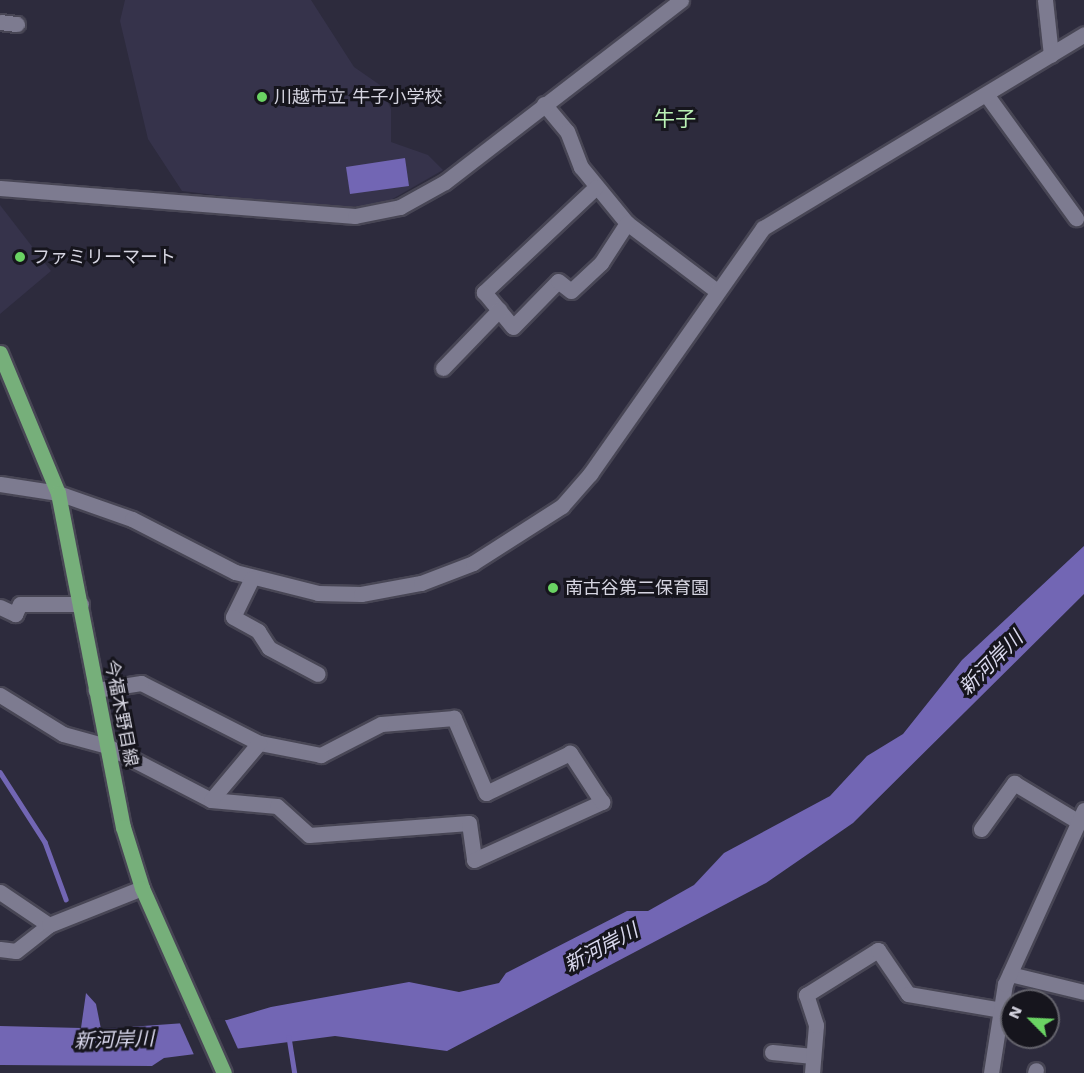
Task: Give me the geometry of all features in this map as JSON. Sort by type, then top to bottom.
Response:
[{"type":"main road","name":"今福木野目線","points":[[0,353],[58,493],[81,604],[106,746],[142,888],[224,1073]]},
{"type":"street","points":[[0,188],[355,216],[422,198],[681,0]]},
{"type":"street","points":[[1045,0],[1051,56]]},
{"type":"street","points":[[0,22],[17,24]]},
{"type":"street","points":[[0,484],[58,493],[132,519],[252,578],[318,593],[361,594],[432,579],[526,532],[562,506],[590,474],[763,228],[988,96],[1084,34]]},
{"type":"street","points":[[988,96],[1076,218]]},
{"type":"street","points":[[544,104],[567,130],[581,167],[627,223],[717,291]]},
{"type":"street","points":[[596,186],[484,292],[513,327],[558,281],[571,291],[601,262],[627,223]]},
{"type":"street","points":[[443,368],[499,310]]},
{"type":"street","points":[[252,578],[233,617],[258,631],[269,648],[318,674]]},
{"type":"street","points":[[0,607],[15,614],[20,604],[81,604]]},
{"type":"street","points":[[0,695],[63,734],[106,746],[211,800],[277,806],[309,835],[469,823],[474,860],[602,802],[570,753],[486,793],[454,718],[381,724],[321,755],[259,742],[141,683],[96,690]]},
{"type":"street","points":[[211,800],[259,742]]},
{"type":"street","points":[[981,829],[1014,783],[1080,827],[1010,974],[1007,989]]},
{"type":"street","points":[[0,949],[16,951],[49,925],[142,888]]},
{"type":"street","points":[[0,892],[49,925]]},
{"type":"street","points":[[812,1073],[816,1025],[806,995],[878,950],[908,994],[1000,1010]]},
{"type":"street","points":[[1010,974],[1084,992]]},
{"type":"street","points":[[991,1073],[1000,1021]]},
{"type":"street","points":[[772,1052],[813,1056]]},
{"type":"shaded area","name":"川越市立 牛子小学校","points":[[125,0],[311,0],[354,67],[380,85],[391,109],[391,142],[428,155],[443,170],[382,205],[322,208],[182,191],[148,139],[120,21]]},
{"type":"shaded area","name":"ファミリーマート","points":[[0,205],[51,271],[0,314]]},
{"type":"water","points":[[405,158],[409,186],[350,194],[346,167]]},
{"type":"water","name":"新河岸川","points":[[1084,546],[1084,594],[853,823],[766,883],[447,1051],[335,1036],[164,1058],[152,1066],[0,1065],[0,1026],[81,1028],[86,993],[96,1004],[101,1029],[227,1020],[271,1007],[409,982],[459,992],[499,983],[506,973],[627,911],[648,911],[694,885],[724,853],[830,796],[867,756],[903,734],[962,660]]},
{"type":"pier","points":[[224,1018],[238,1049],[195,1057],[178,1019]]},
{"type":"waterway","points":[[0,772],[45,842],[66,899]]},
{"type":"waterway","points":[[289,1037],[295,1073]]},
{"type":"place","name":"川越市立 牛子小学校","points":[[262,97]]},
{"type":"place","name":"ファミリーマート","points":[[20,257]]},
{"type":"place","name":"南古谷第二保育園","points":[[553,588]]},
{"type":"district","name":"牛子","points":[[675,119]]}]
